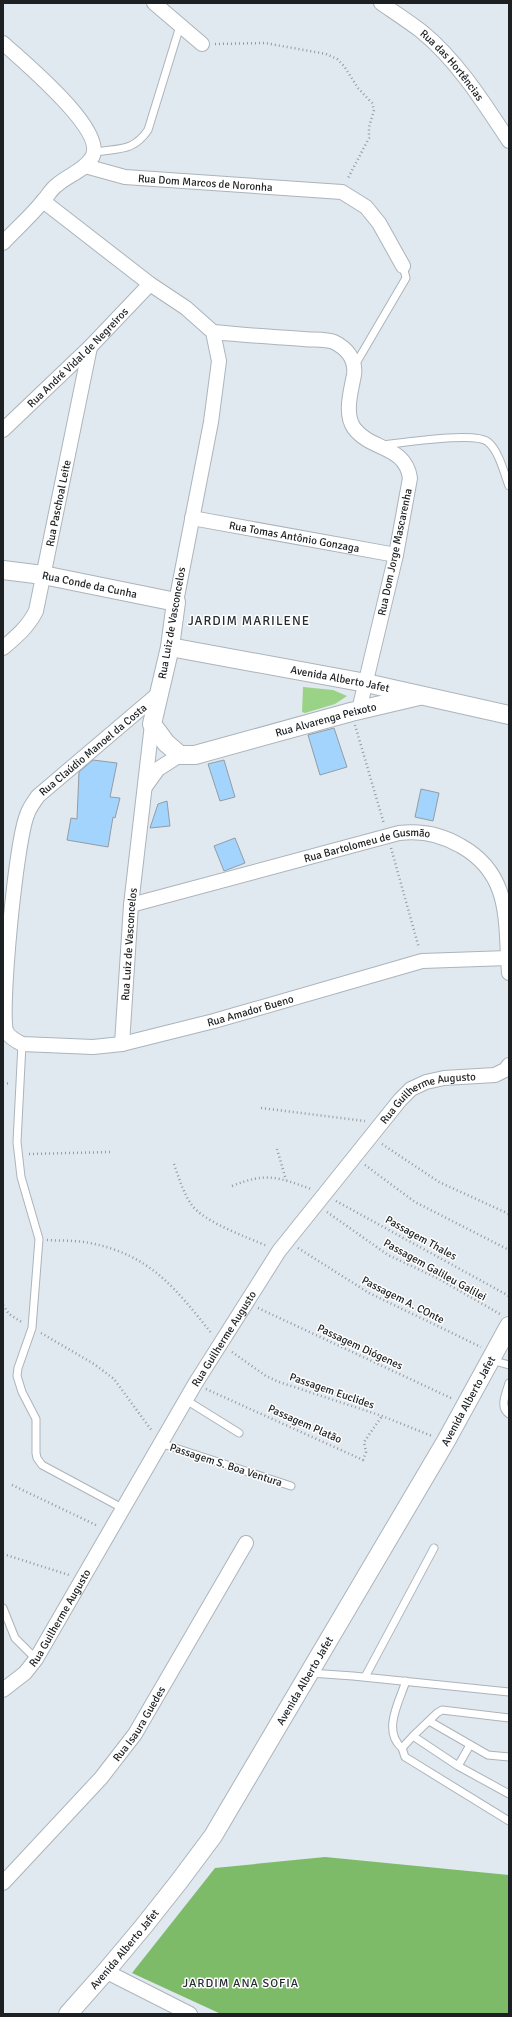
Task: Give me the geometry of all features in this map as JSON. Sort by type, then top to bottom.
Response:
[{"type":"street","points":[[154,3],[202,44]]},
{"type":"street","name":"Rua das Hortências","points":[[381,3],[422,32],[452,62],[484,103],[509,141]]},
{"type":"street","points":[[3,43],[70,107],[86,126],[92,138],[95,152],[92,159],[84,166],[56,185],[3,243]]},
{"type":"street","name":"Rua Dom Marcos de Noronha","points":[[84,166],[125,178],[342,192],[366,207],[379,223],[403,266]]},
{"type":"street","points":[[43,201],[150,284],[186,308],[213,332],[333,342],[352,357],[355,365]]},
{"type":"street","name":"Rua André Vidal de Negreiros","points":[[3,430],[90,347],[150,284]]},
{"type":"street","name":"Rua Luiz de Vasconcelos","points":[[122,1044],[131,905],[152,724],[170,647],[176,602],[211,422],[219,361],[213,332]]},
{"type":"street","name":"Rua Paschoal Leite","points":[[3,648],[17,637],[36,611],[90,347]]},
{"type":"street","name":"Rua Dom Jorge Mascarenha","points":[[355,365],[349,420],[361,436],[397,455],[409,467],[410,478],[396,555],[359,710]]},
{"type":"street","name":"Rua Tomas Antônio Gonzaga","points":[[192,518],[396,555]]},
{"type":"street","name":"Rua Conde da Cunha","points":[[3,570],[44,575],[176,602]]},
{"type":"street","name":"Avenida Alberto Jafet","points":[[170,647],[366,683],[509,715]]},
{"type":"street","name":"Rua Claúdio Manoel da Costa","points":[[4,1021],[4,994],[9,930],[20,839],[27,814],[38,796],[158,694]]},
{"type":"street","name":"Rua Alvarenga Peixoto","points":[[180,755],[195,755],[359,710],[419,696]]},
{"type":"street","points":[[144,787],[158,770],[180,755],[166,743],[152,724]]},
{"type":"street","name":"Rua Bartolomeu de Gusmão","points":[[131,905],[399,833],[430,833],[448,838],[473,852],[488,866],[497,880],[506,924],[509,973]]},
{"type":"street","name":"Rua Amador Bueno","points":[[22,1044],[93,1047],[122,1044],[214,1021],[422,961],[508,958]]},
{"type":"street","points":[[4,1021],[9,1035],[22,1044]]},
{"type":"street","name":"Rua Guilherme Augusto","points":[[3,1690],[25,1673],[36,1659],[195,1384],[283,1246],[356,1158],[381,1124],[411,1089],[426,1082],[444,1078],[495,1075],[505,1070],[509,1065]]},
{"type":"street","name":"Avenida Alberto Jafet","points":[[68,2014],[107,1972],[168,1898],[213,1836],[467,1405],[493,1357],[506,1321]]},
{"type":"street","name":"Rua Isaura Guedes","points":[[3,1884],[101,1778],[135,1734],[246,1543]]},
{"type":"street","points":[[107,1972],[190,2014]]},
{"type":"lane","points":[[95,152],[134,146],[141,141],[148,130],[180,26]]},
{"type":"lane","points":[[355,365],[406,278],[403,266]]},
{"type":"lane","points":[[377,445],[460,436],[479,437],[487,441],[493,447],[509,486]]},
{"type":"lane","points":[[22,1044],[19,1091],[18,1154],[26,1199],[38,1239],[32,1328],[16,1376],[22,1392],[36,1419],[37,1458],[42,1464],[124,1508]]},
{"type":"lane","points":[[493,1357],[509,1365]]},
{"type":"lane","points":[[509,1383],[503,1406],[504,1410],[509,1414]]},
{"type":"lane","points":[[186,1400],[239,1433]]},
{"type":"lane","name":"Passagem S. Boa Ventura","points":[[160,1443],[292,1486]]},
{"type":"lane","points":[[366,1677],[434,1548]]},
{"type":"lane","points":[[3,1608],[15,1638],[36,1659]]},
{"type":"lane","points":[[309,1673],[366,1677],[509,1692]]},
{"type":"lane","points":[[406,1681],[391,1725],[393,1736],[402,1748],[405,1757],[509,1821]]},
{"type":"lane","points":[[402,1748],[437,1713],[442,1710],[509,1718]]},
{"type":"lane","points":[[429,1721],[488,1755],[509,1757]]},
{"type":"lane","points":[[413,1736],[458,1766],[509,1794]]},
{"type":"lane","points":[[458,1766],[470,1745]]},
{"type":"path","points":[[202,44],[265,43],[326,54],[336,59],[344,66],[358,88],[372,103],[374,110],[369,127],[369,138],[351,170],[342,192]]},
{"type":"path","points":[[261,1108],[381,1124]]},
{"type":"path","points":[[372,1137],[439,1182],[509,1214]]},
{"type":"path","points":[[277,1149],[286,1180]]},
{"type":"path","points":[[18,1154],[110,1152]]},
{"type":"path","points":[[356,1158],[415,1202],[509,1250]]},
{"type":"path","name":"Passagem A. COnte","points":[[174,1164],[183,1191],[192,1206],[204,1217],[283,1246],[369,1293],[493,1357]]},
{"type":"path","points":[[232,1186],[261,1176],[286,1180],[320,1200]]},
{"type":"path","name":"Passagem Thales","points":[[320,1200],[509,1296]]},
{"type":"path","name":"Passagem Galileu Galilei","points":[[320,1200],[388,1255],[439,1279],[506,1321]]},
{"type":"path","name":"Passagem Euclides","points":[[38,1239],[90,1243],[133,1257],[163,1277],[220,1344],[266,1376],[279,1382],[382,1416],[446,1441]]},
{"type":"path","name":"Passagem Diógenes","points":[[246,1303],[467,1405]]},
{"type":"path","points":[[3,1305],[9,1314],[94,1364],[114,1379],[160,1443]]},
{"type":"path","name":"Passagem Platão","points":[[195,1384],[363,1460],[366,1452],[364,1442],[382,1416]]},
{"type":"path","points":[[12,1485],[110,1531]]},
{"type":"path","points":[[3,1554],[83,1579]]},
{"type":"green space","points":[[303,687],[333,690],[347,696],[335,704],[305,713],[302,712]]},
{"type":"green space","points":[[325,1857],[509,1875],[509,2014],[221,2014],[132,1973],[215,1868]]},
{"type":"building","points":[[334,728],[347,767],[320,775],[308,735]]},
{"type":"building","points":[[93,760],[117,763],[110,797],[120,798],[115,818],[113,817],[108,847],[67,840],[71,818],[77,819],[79,772]]},
{"type":"building","points":[[224,760],[235,797],[220,801],[208,764]]},
{"type":"building","points":[[421,789],[439,793],[433,821],[415,817]]},
{"type":"building","points":[[167,801],[170,826],[150,828],[158,804]]},
{"type":"building","points":[[235,838],[245,863],[224,871],[214,846]]},
{"type":"district","name":"JARDIM MARILENE","points":[[249,621]]},
{"type":"district","name":"JARDIM ANA SOFIA","points":[[241,1983]]}]
